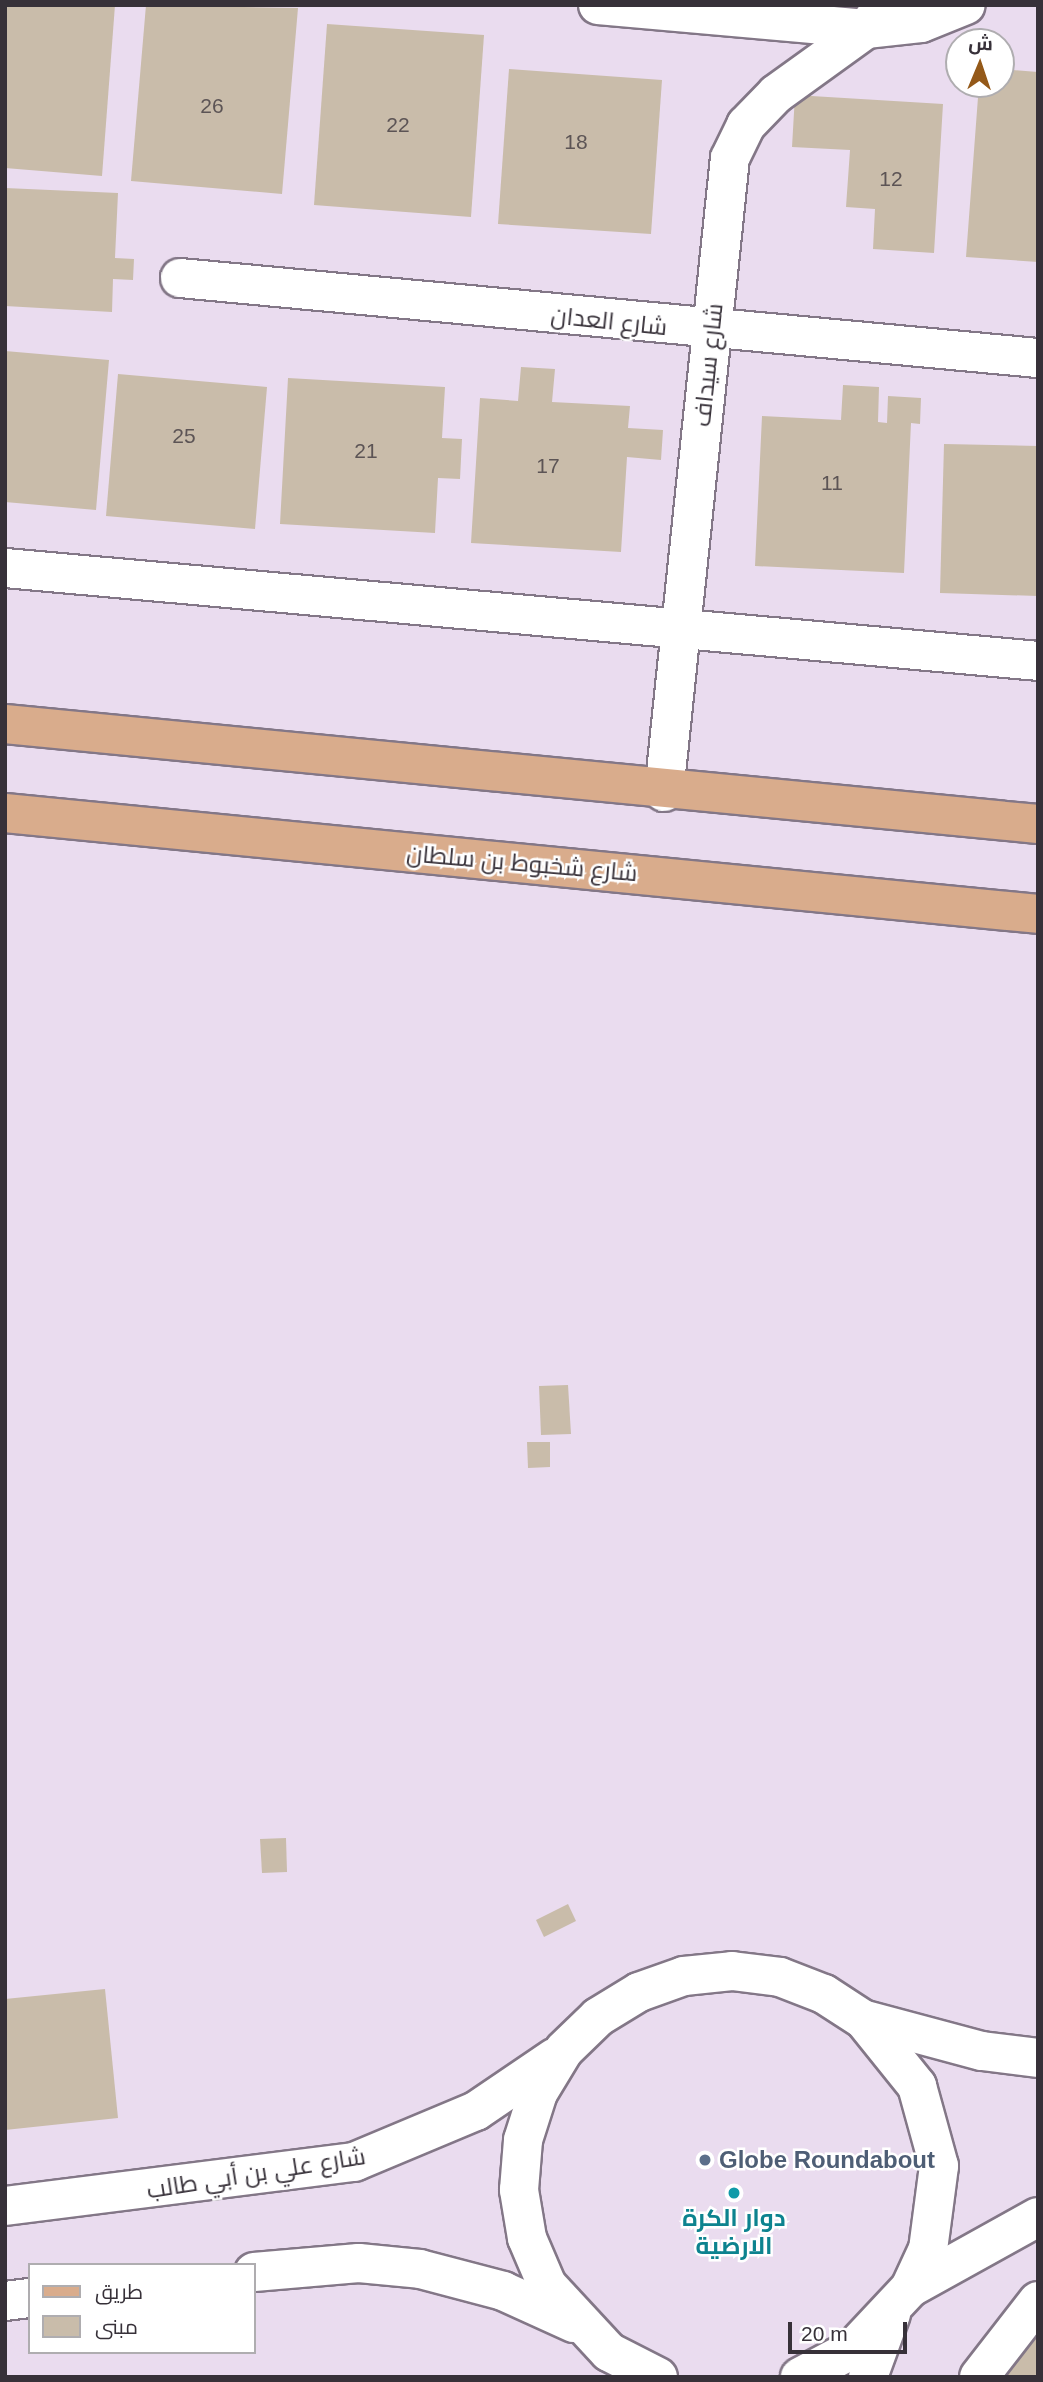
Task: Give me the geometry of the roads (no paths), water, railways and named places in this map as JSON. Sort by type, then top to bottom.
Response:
[{"type":"main road","points":[[5,724],[664,792],[1038,824]]},
{"type":"main road","name":"شارع شخبوط بن سلطان","points":[[5,813],[1038,914]]},
{"type":"street","points":[[598,5],[875,17],[921,23],[966,5]]},
{"type":"street","name":"شارع سيداف","points":[[664,792],[730,158],[746,125],[776,94],[875,17]]},
{"type":"street","name":"شارع العدان","points":[[180,278],[713,331],[1038,358]]},
{"type":"street","points":[[5,568],[1038,661]]},
{"type":"street","points":[[657,2377],[619,2364],[577,2324],[547,2285],[527,2238],[519,2190],[530,2116],[565,2050],[598,2017],[639,1992],[684,1976],[732,1971],[791,1981],[864,2020],[982,2051],[1038,2058]]},
{"type":"street","points":[[864,2020],[916,2086],[937,2152],[938,2208],[868,2377]]},
{"type":"street","name":"شارع علي بن أبي طالب","points":[[5,2206],[354,2162],[475,2111],[565,2050]]},
{"type":"street","points":[[800,2377],[853,2349],[900,2301],[1038,2217]]},
{"type":"street","points":[[256,2272],[359,2263],[420,2269],[503,2291],[577,2324]]},
{"type":"street","points":[[5,2301],[28,2298]]},
{"type":"street","points":[[979,2377],[1038,2301]]},
{"type":"place","name":"Globe Roundabout","points":[[705,2160]]},
{"type":"place","name":"دوار الكرة الارضية","points":[[734,2193]]}]
